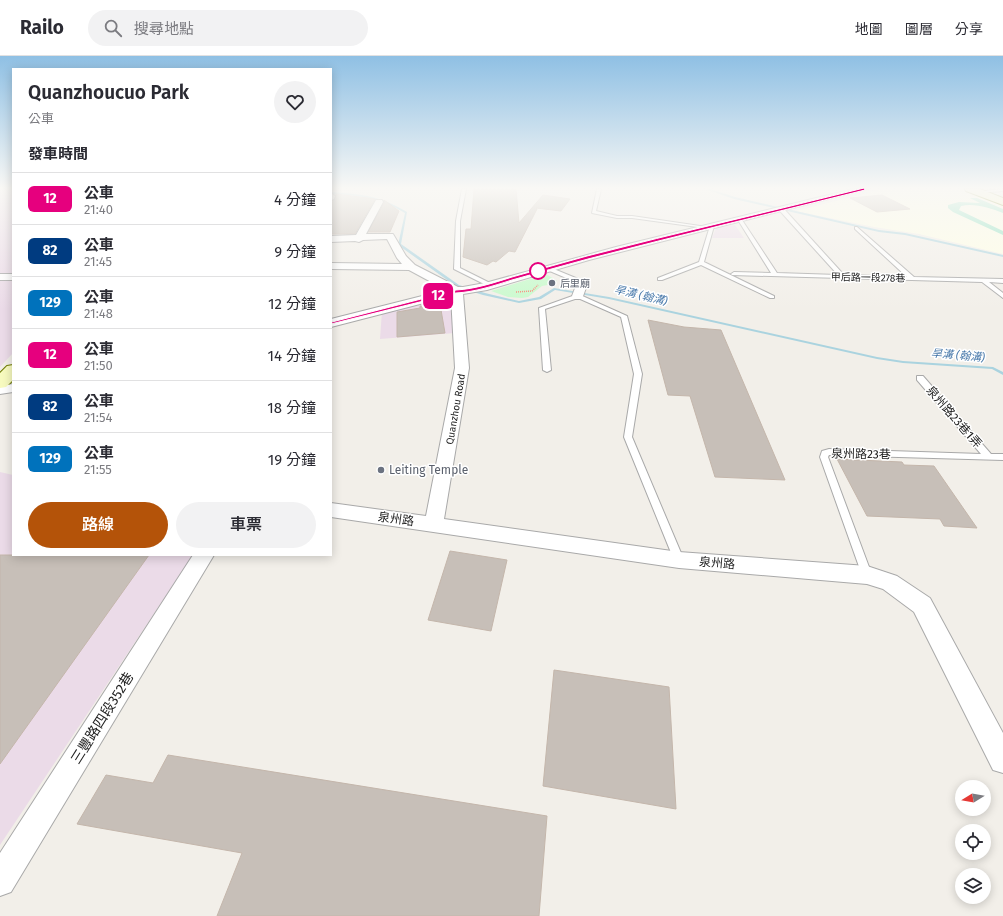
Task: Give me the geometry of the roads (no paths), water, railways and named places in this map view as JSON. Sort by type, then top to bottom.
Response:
[{"type":"main road","points":[[6,389],[12,373]]},
{"type":"street","points":[[359,238],[364,229]]},
{"type":"street","points":[[332,323],[490,285],[547,268],[697,229]]},
{"type":"street","points":[[332,239],[390,236],[402,258],[411,267]]},
{"type":"street","points":[[332,266],[411,267],[466,290]]},
{"type":"street","points":[[0,277],[12,277]]},
{"type":"street","name":"Quanzhou Road","points":[[434,524],[462,368],[458,298],[466,290]]},
{"type":"street","name":"泉州路","points":[[332,510],[679,560],[867,575],[890,582],[922,605],[1003,760]]},
{"type":"street","name":"三豐路四段352巷","points":[[0,880],[203,556]]},
{"type":"lane","points":[[458,229],[457,269],[490,285]]},
{"type":"lane","points":[[700,263],[708,229]]},
{"type":"lane","points":[[746,229],[775,274]]},
{"type":"lane","points":[[802,229],[844,277]]},
{"type":"lane","points":[[858,229],[912,278]]},
{"type":"lane","points":[[660,279],[700,263],[772,297]]},
{"type":"lane","points":[[547,268],[581,282],[580,290]]},
{"type":"lane","name":"甲后路一段278巷","points":[[734,274],[1003,281]]},
{"type":"lane","points":[[983,280],[1003,296]]},
{"type":"lane","points":[[547,370],[542,308],[580,290]]},
{"type":"lane","points":[[580,290],[624,316],[638,374],[628,438],[679,560]]},
{"type":"lane","name":"泉州路23巷1弄","points":[[920,378],[988,456]]},
{"type":"lane","name":"泉州路23巷","points":[[867,575],[824,457],[825,453],[1003,457]]},
{"type":"waterway","name":"旱溝 (翰溝)","points":[[402,229],[399,244],[458,286],[484,294],[519,302],[540,298],[554,289],[609,298],[877,358],[903,362],[993,368],[1003,374]]},
{"type":"waterway","points":[[871,229],[905,234],[1003,256]]},
{"type":"place","name":"后里廟","points":[[552,283]]},
{"type":"place","name":"Leiting Temple","points":[[381,470]]}]
